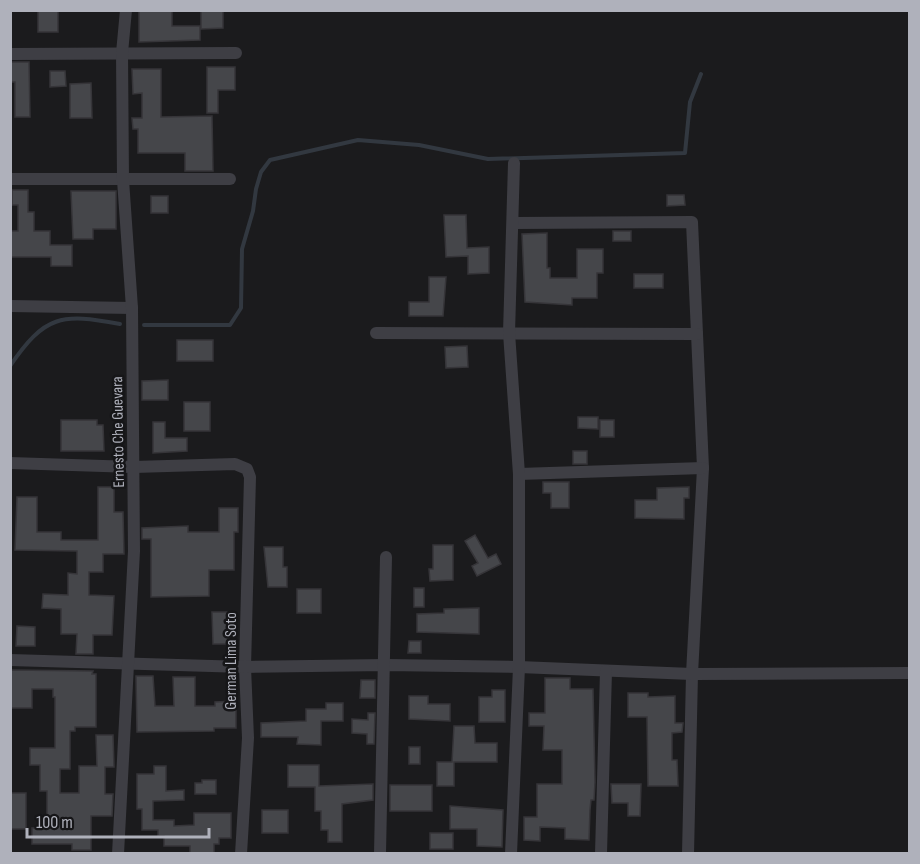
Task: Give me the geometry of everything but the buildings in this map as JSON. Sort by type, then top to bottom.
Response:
[{"type":"street","name":"Ernesto Che Guevara","points":[[118,854],[134,551],[132,308],[123,180],[122,52],[126,10]]},
{"type":"street","points":[[10,54],[236,53]]},
{"type":"street","points":[[511,854],[519,667],[519,474],[509,333],[514,163]]},
{"type":"street","points":[[10,179],[230,179]]},
{"type":"street","points":[[513,223],[692,222],[703,468],[692,674],[688,854]]},
{"type":"street","points":[[10,306],[132,308]]},
{"type":"street","points":[[376,333],[697,334]]},
{"type":"street","points":[[10,463],[134,467]]},
{"type":"street","name":"German Lima Soto","points":[[134,467],[235,464],[247,469],[250,477],[245,667],[248,738],[241,854]]},
{"type":"street","points":[[519,474],[703,468]]},
{"type":"street","points":[[380,854],[386,665],[386,557]]},
{"type":"street","points":[[10,660],[245,667],[386,665],[519,667],[692,674],[909,673]]},
{"type":"street","points":[[601,854],[606,670]]},
{"type":"waterway","points":[[144,325],[230,325],[241,308],[242,249],[253,211],[256,189],[261,172],[270,160],[358,140],[419,145],[488,159],[685,153],[690,102],[701,74]]},
{"type":"waterway","points":[[10,366],[34,336],[56,322],[83,319],[120,324]]}]
